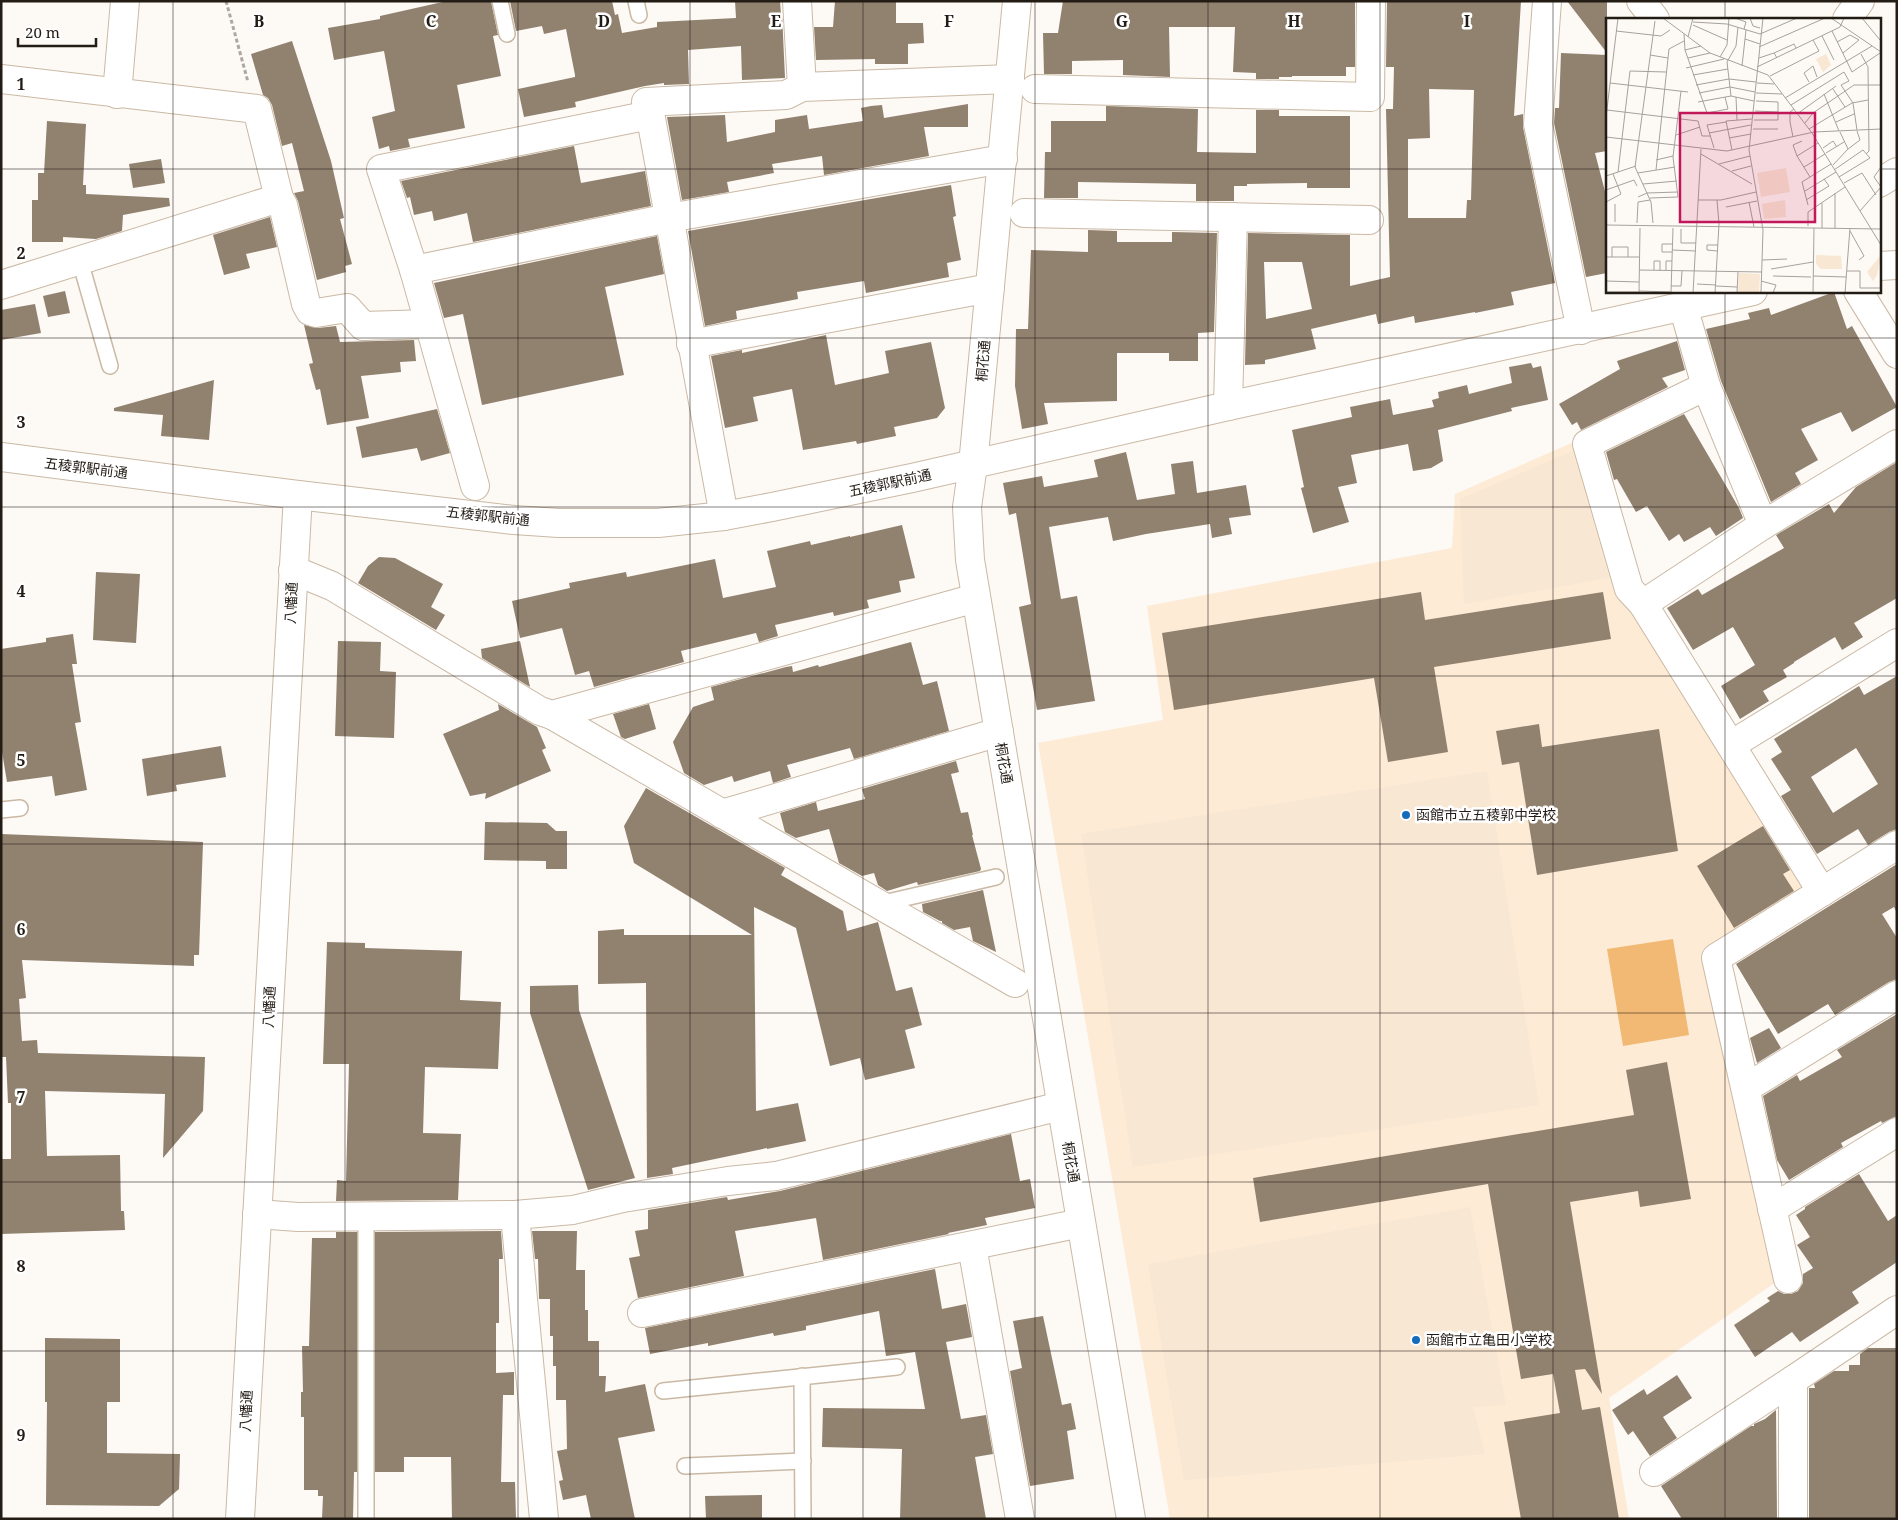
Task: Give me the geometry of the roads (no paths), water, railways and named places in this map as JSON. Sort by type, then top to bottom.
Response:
[{"type":"street","points":[[117,94],[125,1]]},
{"type":"street","points":[[797,1],[802,87]]},
{"type":"street","name":"桐花通","points":[[1017,1],[974,465],[967,507],[970,560],[1131,1519]]},
{"type":"street","points":[[1035,89],[1370,97],[1371,1]]},
{"type":"street","points":[[1547,1],[1538,124],[1580,330]]},
{"type":"street","points":[[1848,18],[1860,1]]},
{"type":"street","points":[[1,79],[257,109],[279,198],[283,205],[306,304],[310,311],[316,313],[347,308],[364,326],[429,324]]},
{"type":"street","points":[[475,486],[414,270],[381,169],[648,106],[786,95],[802,87],[1010,80]]},
{"type":"street","points":[[648,106],[724,516]]},
{"type":"street","points":[[414,270],[669,218],[1002,159]]},
{"type":"street","points":[[1880,182],[1897,172]]},
{"type":"street","points":[[1,285],[279,198]]},
{"type":"street","points":[[1024,213],[1369,220]]},
{"type":"street","points":[[1228,406],[1233,217]]},
{"type":"street","points":[[1880,266],[1897,265]]},
{"type":"street","points":[[691,344],[990,288]]},
{"type":"street","name":"五稜郭駅前通","points":[[1,457],[298,495],[514,520],[559,523],[658,523],[724,516],[782,506],[1748,292]]},
{"type":"street","points":[[1859,292],[1897,354]]},
{"type":"street","points":[[1683,306],[1706,386],[1763,525]]},
{"type":"street","points":[[1706,386],[1587,444],[1630,589],[1643,604],[1822,892]]},
{"type":"street","points":[[1643,604],[1763,525],[1897,444]]},
{"type":"street","name":"八幡通","points":[[240,1519],[298,495]]},
{"type":"street","points":[[293,570],[332,586],[540,711],[552,715],[1015,983]]},
{"type":"street","points":[[552,715],[976,598]]},
{"type":"street","points":[[1732,746],[1897,643]]},
{"type":"street","points":[[722,814],[999,732]]},
{"type":"street","points":[[1788,1278],[1716,958],[1897,845]]},
{"type":"street","points":[[1746,1088],[1897,995]]},
{"type":"street","points":[[257,1214],[298,1217],[366,1217],[515,1215],[573,1210],[623,1198],[728,1181],[776,1176],[1061,1106]]},
{"type":"street","points":[[1772,1209],[1897,1132]]},
{"type":"street","points":[[515,1215],[544,1519]]},
{"type":"street","points":[[642,1313],[1081,1223]]},
{"type":"street","points":[[972,1246],[1020,1519]]},
{"type":"street","points":[[1654,1472],[1897,1310]]},
{"type":"street","points":[[1793,1380],[1793,1519]]},
{"type":"lane","points":[[500,1],[507,34]]},
{"type":"lane","points":[[80,261],[110,366]]},
{"type":"lane","points":[[1,810],[20,808]]},
{"type":"lane","points":[[879,904],[996,877]]},
{"type":"lane","points":[[366,1217],[366,1519]]},
{"type":"lane","points":[[663,1391],[897,1367]]},
{"type":"lane","points":[[802,1376],[803,1519]]},
{"type":"lane","points":[[685,1466],[803,1461]]},
{"type":"place","name":"函館市立五稜郭中学校","points":[[1406,815]]},
{"type":"place","name":"函館市立亀田小学校","points":[[1416,1340]]}]
